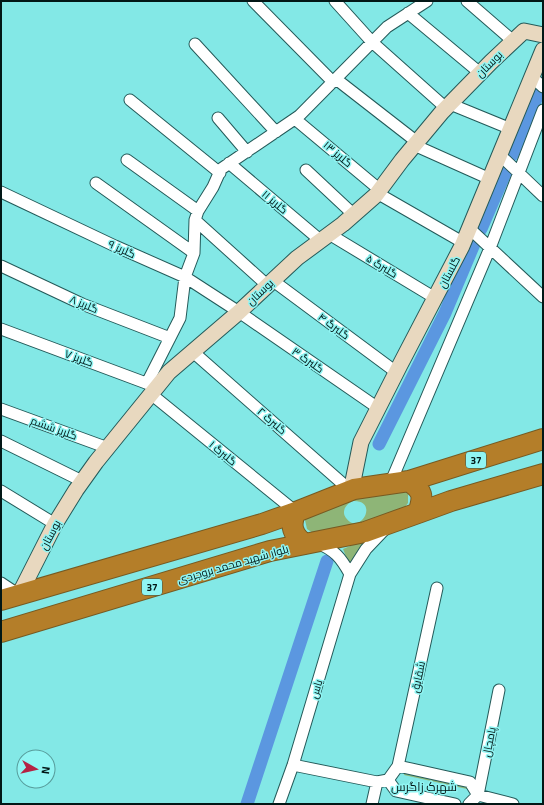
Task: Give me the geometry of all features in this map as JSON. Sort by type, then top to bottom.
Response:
[{"type":"highway","name":"37","points":[[10,598],[262,524],[351,491],[399,482],[543,439]]},
{"type":"highway","name":"37","points":[[310,543],[366,532],[451,500],[543,474]]},
{"type":"highway","points":[[399,482],[418,487],[421,492],[422,501],[418,513]]},
{"type":"highway","points":[[296,512],[292,521],[293,532],[297,539],[310,543]]},
{"type":"highway","name":"بلوار شهید محمد بروجردی","points":[[1,632],[270,551],[310,543]]},
{"type":"street","points":[[253,1],[334,80],[415,144],[490,179]]},
{"type":"street","points":[[335,1],[372,42],[448,106],[511,129]]},
{"type":"street","points":[[152,388],[170,338],[180,318],[185,277],[194,253],[197,216],[221,169],[295,119],[387,27],[427,1]]},
{"type":"street","points":[[467,1],[513,41]]},
{"type":"street","points":[[408,13],[480,73]]},
{"type":"street","name":"بوستان","points":[[10,598],[82,481],[152,388],[192,351],[239,312],[297,258],[353,214],[379,191],[415,144],[448,106],[524,31],[543,35]]},
{"type":"street","points":[[195,44],[276,132]]},
{"type":"street","name":"گلستان","points":[[351,491],[361,442],[464,243],[543,50]]},
{"type":"street","points":[[532,77],[543,87]]},
{"type":"street","points":[[130,100],[220,173]]},
{"type":"street","points":[[399,482],[543,110]]},
{"type":"street","points":[[218,118],[247,152]]},
{"type":"street","name":"گلریز ۱۳","points":[[295,119],[379,191],[464,243]]},
{"type":"street","points":[[500,155],[518,174],[543,196]]},
{"type":"street","name":"گلبرگ ۴","points":[[127,160],[197,216],[270,282],[396,372]]},
{"type":"street","name":"گلریز ۱۱","points":[[229,163],[324,237]]},
{"type":"street","points":[[306,170],[353,214]]},
{"type":"street","points":[[96,182],[194,253]]},
{"type":"street","name":"گلریز ۹","points":[[1,192],[185,277],[239,312]]},
{"type":"street","points":[[470,229],[543,298]]},
{"type":"street","name":"گلبرگ ۵","points":[[324,237],[435,298]]},
{"type":"street","name":"گلریز ۸","points":[[1,266],[82,304],[170,338]]},
{"type":"street","name":"گلبرگ ۳","points":[[239,312],[378,408]]},
{"type":"street","name":"گلریز ۷","points":[[1,329],[152,388]]},
{"type":"street","name":"گلبرگ ۲","points":[[192,351],[351,491]]},
{"type":"street","name":"گلبرگ ۱","points":[[152,388],[296,512]]},
{"type":"street","name":"گلریز ششم","points":[[1,409],[108,448]]},
{"type":"street","points":[[1,441],[82,481]]},
{"type":"street","points":[[1,491],[56,524]]},
{"type":"street","name":"یاس","points":[[280,804],[350,574],[366,549],[392,522]]},
{"type":"street","points":[[310,543],[328,547],[340,557],[350,574]]},
{"type":"street","points":[[1,583],[10,598]]},
{"type":"street","name":"شقایق","points":[[398,766],[438,588]]},
{"type":"street","name":"پامچال","points":[[478,795],[499,690]]},
{"type":"street","points":[[293,765],[383,781],[396,791],[455,804]]},
{"type":"street","points":[[372,804],[383,781],[398,766],[470,782],[478,795],[512,804]]},
{"type":"street","points":[[469,804],[478,795]]},
{"type":"green space","points":[[404,489],[408,494],[408,503],[405,507],[383,520],[313,533],[307,529],[305,520],[325,507],[352,498]],"holes":[[[353,501],[361,502],[365,506],[365,516],[361,521],[351,523],[346,518],[344,510],[348,504]]]},
{"type":"green space","points":[[367,539],[349,564],[343,549]]},
{"type":"green space","points":[[406,765],[469,780],[467,789],[404,775]]},
{"type":"waterway","points":[[512,155],[539,92]]},
{"type":"waterway","points":[[481,229],[506,171]]},
{"type":"waterway","points":[[379,444],[445,313],[474,244]]},
{"type":"waterway","points":[[247,804],[327,561]]},
{"type":"district","name":"شهرک زاگرس","points":[[424,787]]}]
